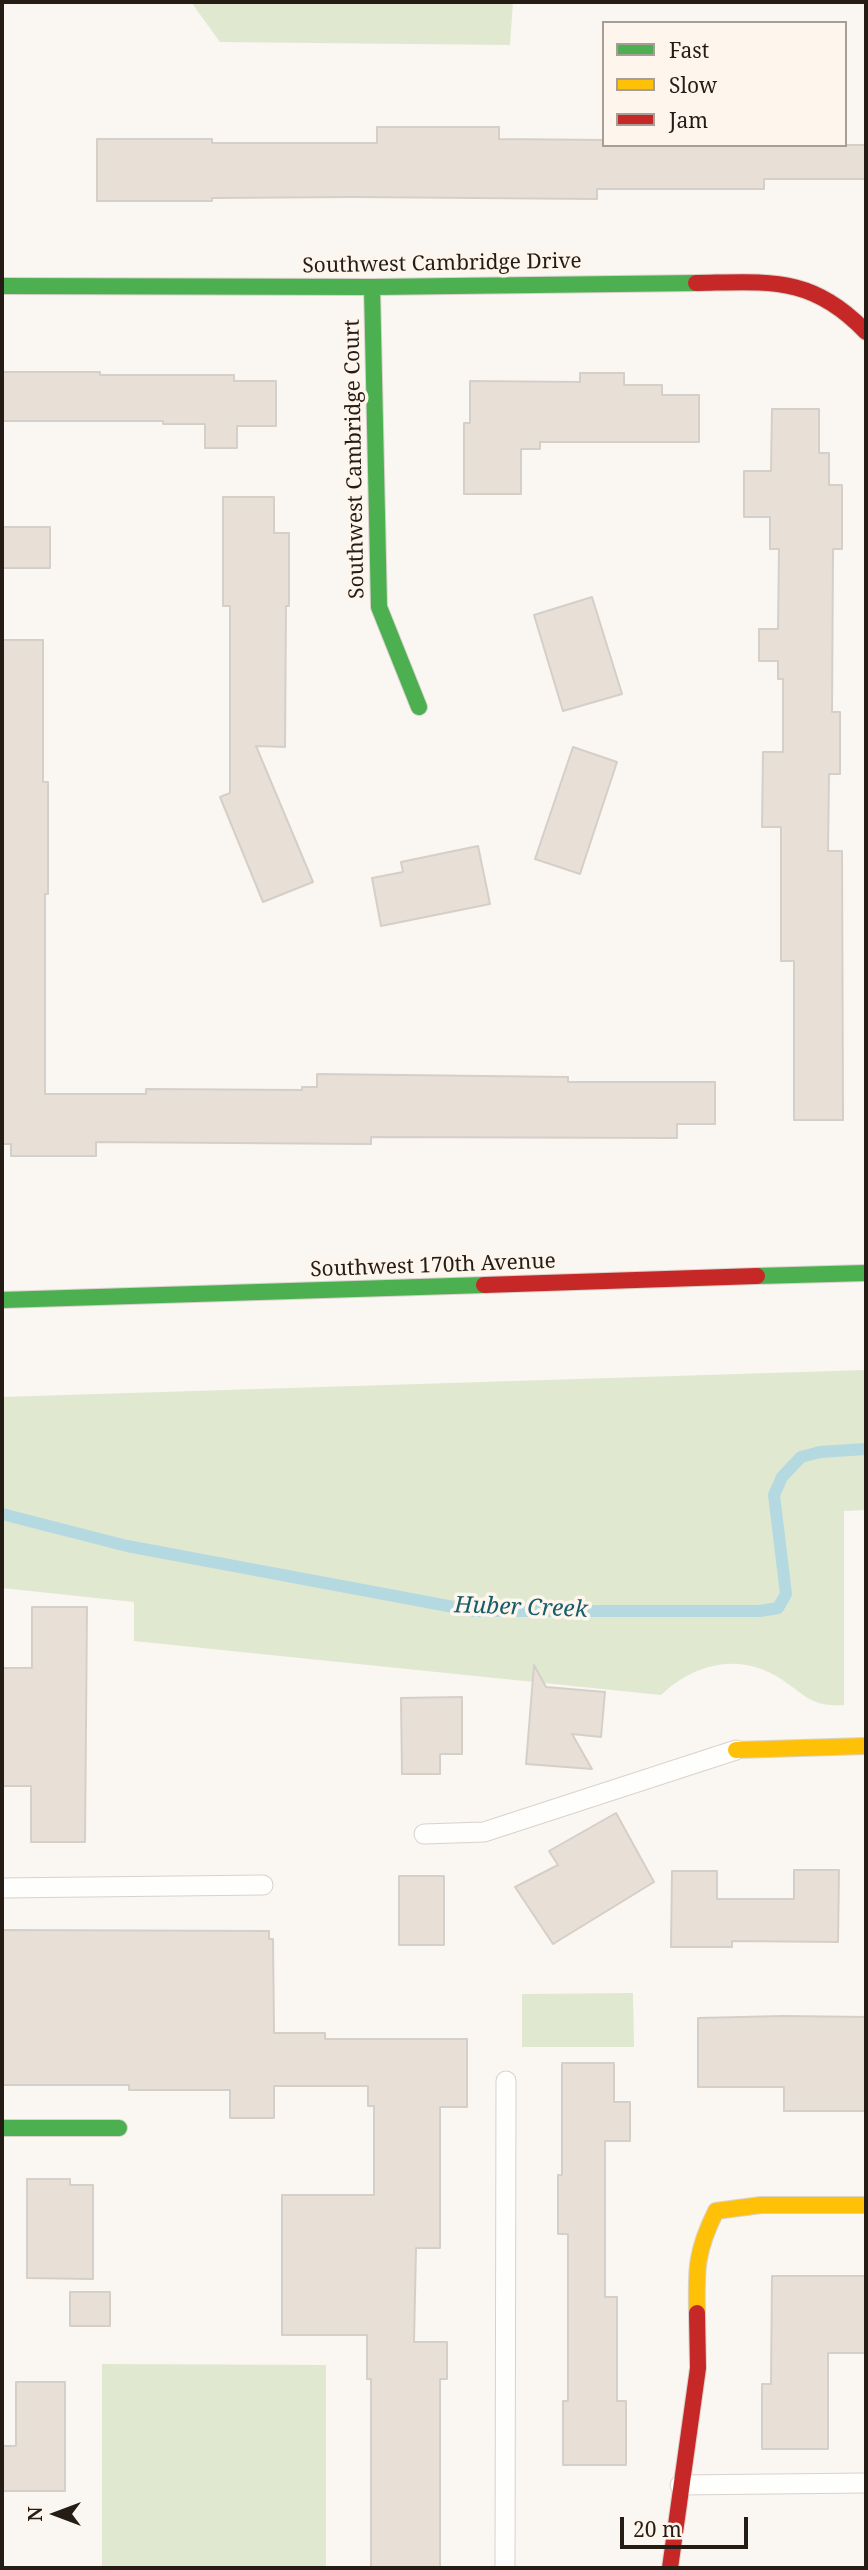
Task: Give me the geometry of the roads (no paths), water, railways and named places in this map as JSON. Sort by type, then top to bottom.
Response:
[{"type":"street","name":"Southwest Cambridge Drive","points":[[2,286],[372,287],[771,282],[813,291],[850,315],[866,332]]},
{"type":"street","name":"Southwest Cambridge Court","points":[[372,287],[379,607],[419,707]]},
{"type":"street","name":"Southwest 170th Avenue","points":[[2,1300],[866,1273]]},
{"type":"street","points":[[736,1749],[866,1746]]},
{"type":"street","points":[[2,2128],[119,2128]]},
{"type":"street","points":[[670,2568],[698,2368],[696,2268],[704,2235],[716,2211],[761,2205],[866,2205]]},
{"type":"lane","points":[[424,1834],[484,1832],[736,1749]]},
{"type":"lane","points":[[2,1888],[263,1885]]},
{"type":"lane","points":[[505,2568],[506,2081]]},
{"type":"lane","points":[[680,2484],[866,2483]]},
{"type":"waterway","name":"Huber Creek","points":[[2,1514],[127,1546],[475,1611],[760,1611],[778,1608],[786,1594],[774,1495],[782,1477],[801,1457],[820,1452],[866,1449]]}]
